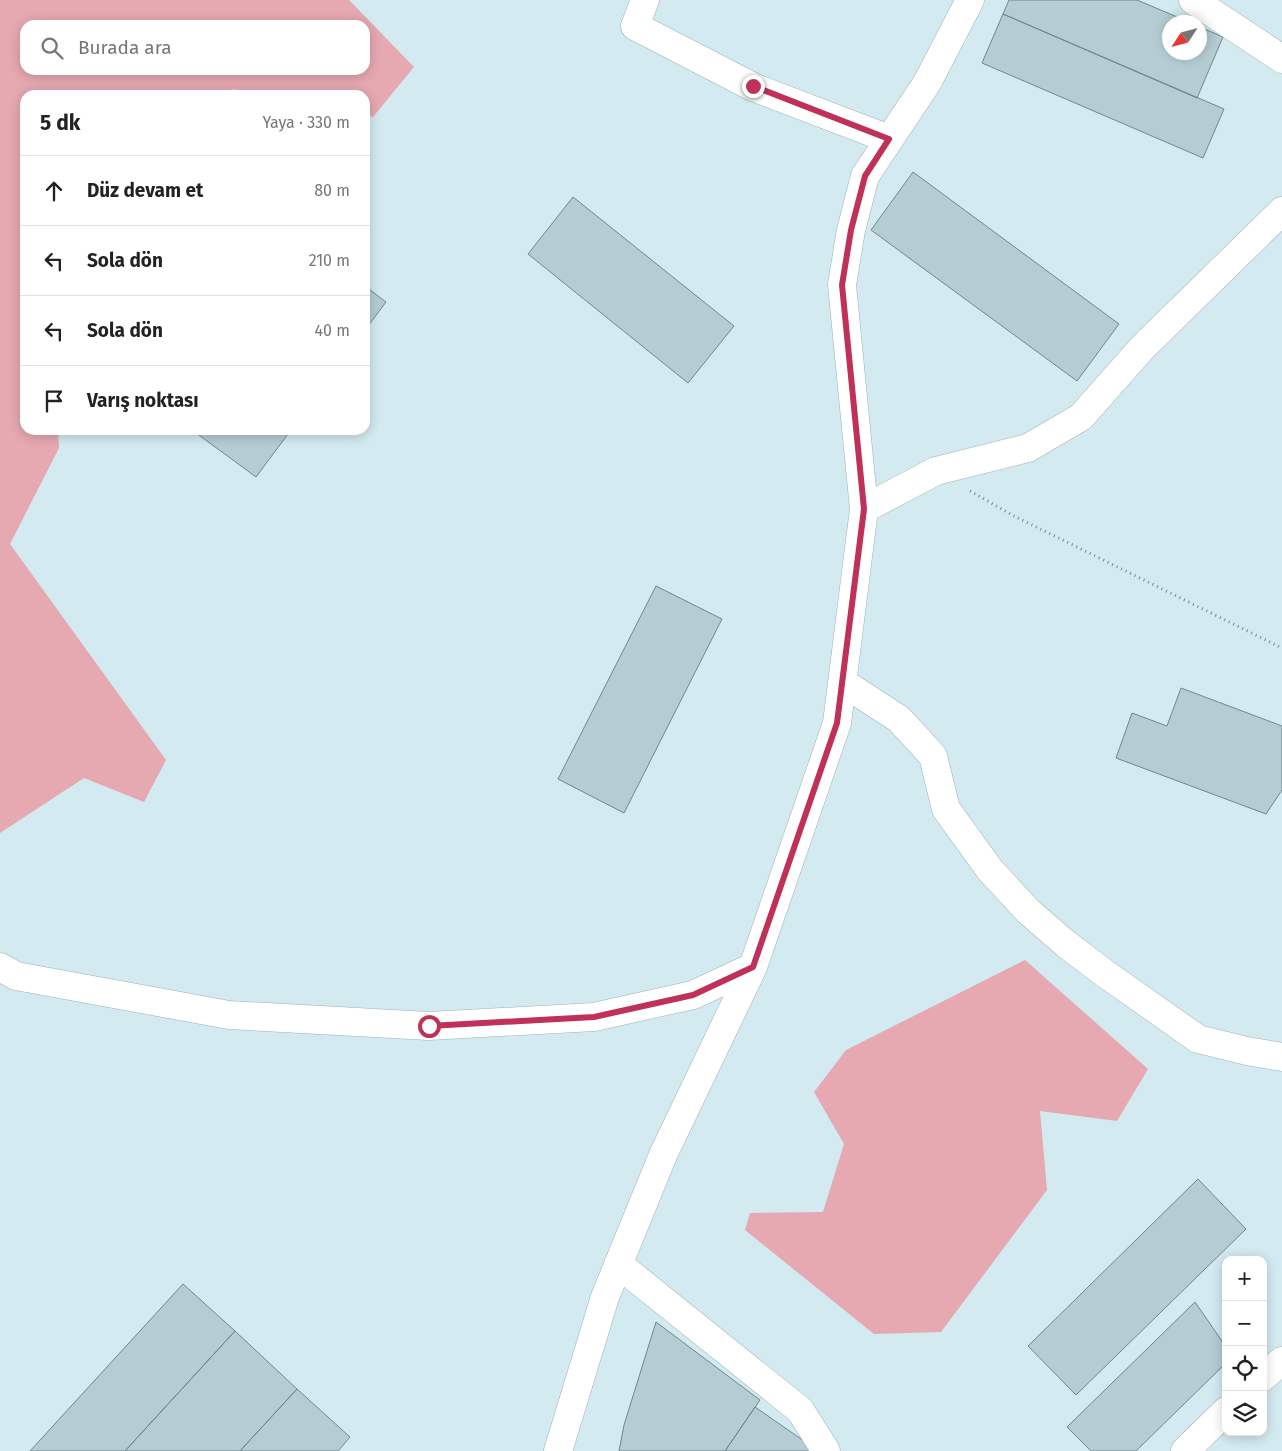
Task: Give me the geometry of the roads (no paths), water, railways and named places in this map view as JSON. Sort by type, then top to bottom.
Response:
[{"type":"street","points":[[645,0],[635,26],[753,86],[889,139]]},
{"type":"street","points":[[558,1451],[605,1297],[663,1155],[753,967],[837,723],[864,509],[842,285],[851,230],[865,176],[927,83],[970,0]]},
{"type":"street","points":[[1193,0],[1282,59]]},
{"type":"street","points":[[864,509],[936,471],[1028,448],[1081,416],[1142,348],[1282,211]]},
{"type":"street","points":[[842,682],[899,719],[933,756],[946,809],[990,870],[1028,911],[1066,944],[1198,1039],[1282,1057]]},
{"type":"street","points":[[0,967],[16,976],[229,1015],[429,1026],[594,1017],[693,995],[753,967]]},
{"type":"street","points":[[618,1264],[800,1410],[826,1451]]},
{"type":"street","points":[[1267,1373],[1282,1361]]},
{"type":"street","points":[[1185,1451],[1222,1415]]}]
